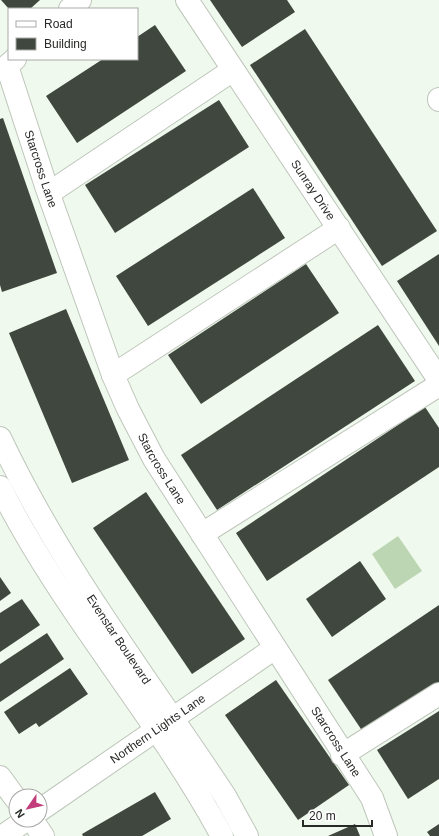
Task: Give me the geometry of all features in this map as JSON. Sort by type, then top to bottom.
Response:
[{"type":"street","points":[[71,8],[80,0]]},
{"type":"street","name":"Sunray Drive","points":[[187,0],[439,380]]},
{"type":"street","name":"Starcross Lane","points":[[11,63],[49,193],[113,375],[128,409],[151,453],[342,755],[372,798],[386,836]]},
{"type":"street","points":[[49,193],[233,70]]},
{"type":"street","points":[[113,375],[339,228]]},
{"type":"street","points":[[202,534],[439,385]]},
{"type":"street","name":"Evenstar Boulevard","points":[[0,438],[21,481],[57,547],[146,681],[164,724],[222,836]]},
{"type":"street","name":"Evenstar Boulevard","points":[[0,487],[57,587],[164,724],[225,796],[247,836]]},
{"type":"street","name":"Northern Lights Lane","points":[[48,804],[275,648]]},
{"type":"street","points":[[342,755],[439,694]]},
{"type":"street","points":[[0,776],[8,788]]},
{"type":"street","points":[[3,836],[14,828]]},
{"type":"shaded area","points":[[398,536],[422,571],[395,589],[372,554]]},
{"type":"building","points":[[1,0],[40,0],[31,8],[8,8]]},
{"type":"building","points":[[210,0],[287,0],[295,12],[242,47]]},
{"type":"building","points":[[155,25],[186,71],[77,143],[46,96],[101,60],[138,60],[138,36]]},
{"type":"building","points":[[305,29],[437,231],[382,266],[250,65]]},
{"type":"building","points":[[219,100],[249,147],[115,233],[85,185]]},
{"type":"building","points":[[3,118],[57,273],[2,292],[0,285],[0,119]]},
{"type":"building","points":[[253,188],[285,238],[148,326],[116,276]]},
{"type":"building","points":[[439,254],[439,346],[397,281]]},
{"type":"building","points":[[306,264],[339,313],[201,404],[168,355]]},
{"type":"building","points":[[66,309],[129,460],[72,483],[9,333]]},
{"type":"building","points":[[378,325],[415,381],[217,510],[181,455]]},
{"type":"building","points":[[425,407],[439,428],[439,467],[267,581],[236,533]]},
{"type":"building","points":[[146,492],[245,639],[192,674],[93,528]]},
{"type":"building","points":[[360,561],[386,599],[332,637],[306,599]]},
{"type":"building","points":[[0,577],[11,593],[0,601]]},
{"type":"building","points":[[22,599],[40,625],[0,652],[0,613]]},
{"type":"building","points":[[439,605],[439,685],[365,735],[328,680]]},
{"type":"building","points":[[47,633],[64,659],[0,702],[0,664]]},
{"type":"building","points":[[70,668],[88,694],[39,727],[36,723],[19,734],[4,712]]},
{"type":"building","points":[[276,680],[349,785],[298,820],[225,715]]},
{"type":"building","points":[[439,711],[439,779],[408,799],[377,750]]},
{"type":"building","points":[[155,792],[171,819],[142,836],[83,836],[82,834]]},
{"type":"building","points":[[355,824],[360,836],[328,836]]},
{"type":"building","points":[[439,824],[439,836],[430,836],[427,832]]}]
